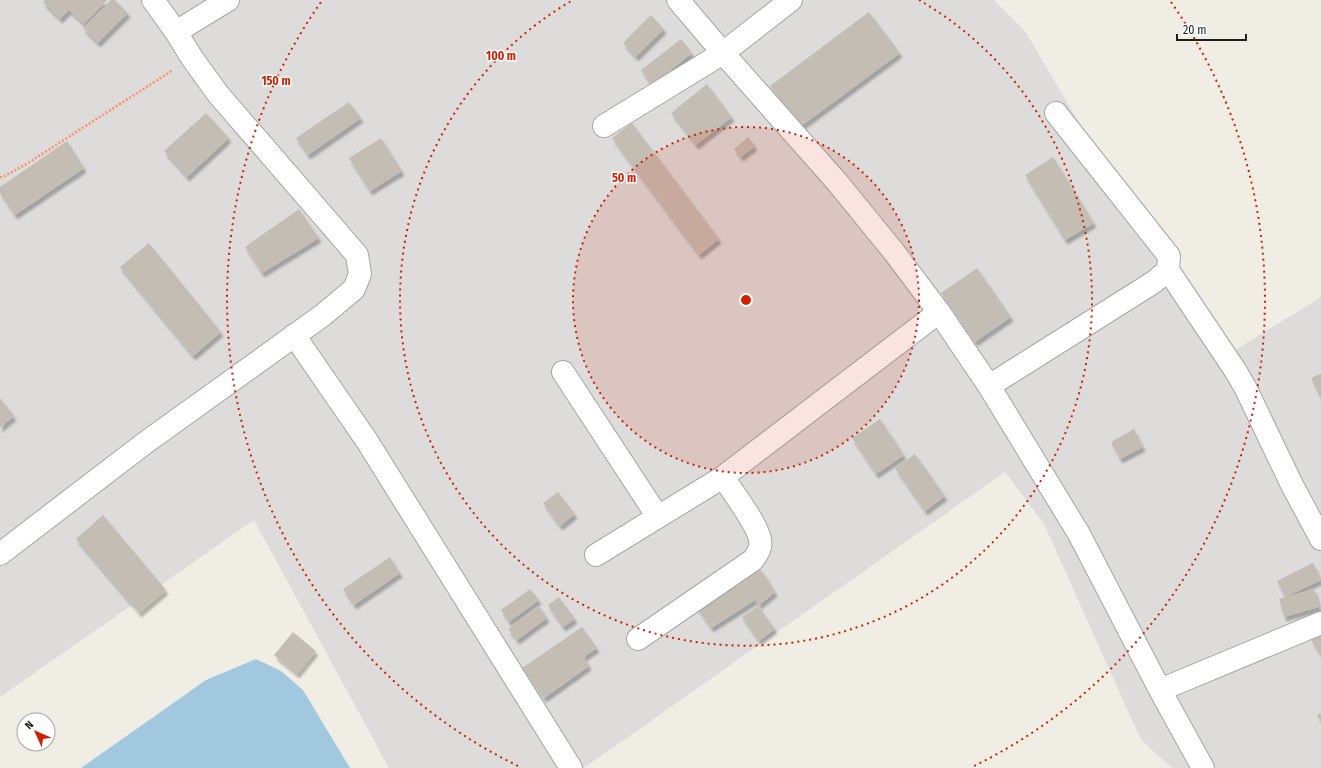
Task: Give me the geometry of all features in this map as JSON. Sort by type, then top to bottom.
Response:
[{"type":"street","points":[[0,554],[145,443],[323,315],[354,289],[360,274],[357,255],[218,94],[153,0]]},
{"type":"street","points":[[176,32],[228,0]]},
{"type":"street","points":[[678,0],[837,182],[894,252],[939,312],[989,386],[1079,534],[1160,690],[1204,768]]},
{"type":"street","points":[[604,126],[723,53],[791,0]]},
{"type":"street","points":[[1056,114],[1169,256],[1168,270],[1235,370],[1246,389],[1295,491],[1321,539]]},
{"type":"street","points":[[989,386],[1154,282],[1168,270]]},
{"type":"street","points":[[596,555],[723,477],[939,312]]},
{"type":"street","points":[[294,335],[367,441],[571,768]]},
{"type":"street","points":[[563,372],[658,518]]},
{"type":"street","points":[[638,639],[753,560],[759,550],[761,541],[757,529],[723,477]]},
{"type":"street","points":[[1160,690],[1321,623]]},
{"type":"path","points":[[0,177],[3,177],[28,163],[192,58]]},
{"type":"shaded area","points":[[0,0],[994,0],[1025,31],[1219,360],[1321,297],[1321,768],[1172,768],[1141,740],[1044,524],[1005,472],[584,768],[389,768],[254,520],[0,697]]},
{"type":"water","points":[[256,659],[281,671],[303,690],[350,768],[81,768],[206,680]]},
{"type":"building","points":[[45,0],[107,0],[84,24],[69,10],[60,19],[43,2]]},
{"type":"building","points":[[111,0],[115,0],[128,13],[98,43],[83,28]]},
{"type":"building","points":[[869,12],[900,53],[800,127],[770,86]]},
{"type":"building","points":[[651,15],[664,29],[636,57],[623,43]]},
{"type":"building","points":[[681,39],[692,53],[652,85],[641,70]]},
{"type":"building","points":[[707,84],[732,117],[696,145],[671,113]]},
{"type":"building","points":[[349,102],[361,118],[308,155],[296,138]]},
{"type":"building","points":[[206,113],[229,138],[187,177],[164,151]]},
{"type":"building","points":[[632,123],[719,239],[699,255],[612,138]]},
{"type":"building","points":[[748,137],[755,146],[741,157],[734,149]]},
{"type":"building","points":[[381,138],[402,171],[370,191],[349,158]]},
{"type":"building","points":[[67,141],[84,168],[15,215],[0,193],[0,187]]},
{"type":"building","points":[[1053,157],[1094,223],[1065,240],[1025,175]]},
{"type":"building","points":[[299,209],[319,238],[262,273],[245,247]]},
{"type":"building","points":[[149,243],[221,332],[193,356],[120,267]]},
{"type":"building","points":[[977,268],[1011,317],[975,342],[941,293]]},
{"type":"building","points":[[1321,374],[1321,399],[1311,378]]},
{"type":"building","points":[[0,398],[14,416],[0,428]]},
{"type":"building","points":[[880,419],[904,455],[876,474],[852,438]]},
{"type":"building","points":[[1134,429],[1143,447],[1120,459],[1111,442]]},
{"type":"building","points":[[915,454],[945,496],[925,511],[895,468]]},
{"type":"building","points":[[558,492],[575,514],[560,526],[543,503]]},
{"type":"building","points":[[103,515],[166,590],[139,613],[76,539]]},
{"type":"building","points":[[390,557],[400,573],[354,605],[343,589]]},
{"type":"building","points":[[1313,563],[1321,580],[1285,597],[1277,581]]},
{"type":"building","points":[[754,564],[765,575],[775,592],[758,606],[758,603],[749,588],[755,600],[711,628],[694,603],[727,590],[744,580],[748,585],[740,571]]},
{"type":"building","points":[[530,589],[539,600],[509,622],[501,610]]},
{"type":"building","points":[[1314,589],[1319,607],[1284,617],[1279,599]]},
{"type":"building","points":[[559,597],[575,619],[563,627],[548,605]]},
{"type":"building","points":[[539,606],[547,618],[517,640],[508,629]]},
{"type":"building","points":[[758,606],[775,629],[759,641],[742,617]]},
{"type":"building","points":[[582,627],[597,648],[584,657],[589,666],[544,698],[522,668]]},
{"type":"building","points":[[293,632],[316,651],[297,674],[274,655]]},
{"type":"building","points":[[1321,634],[1321,655],[1311,640]]},
{"type":"building","points":[[1321,713],[1321,722],[1317,715]]}]
